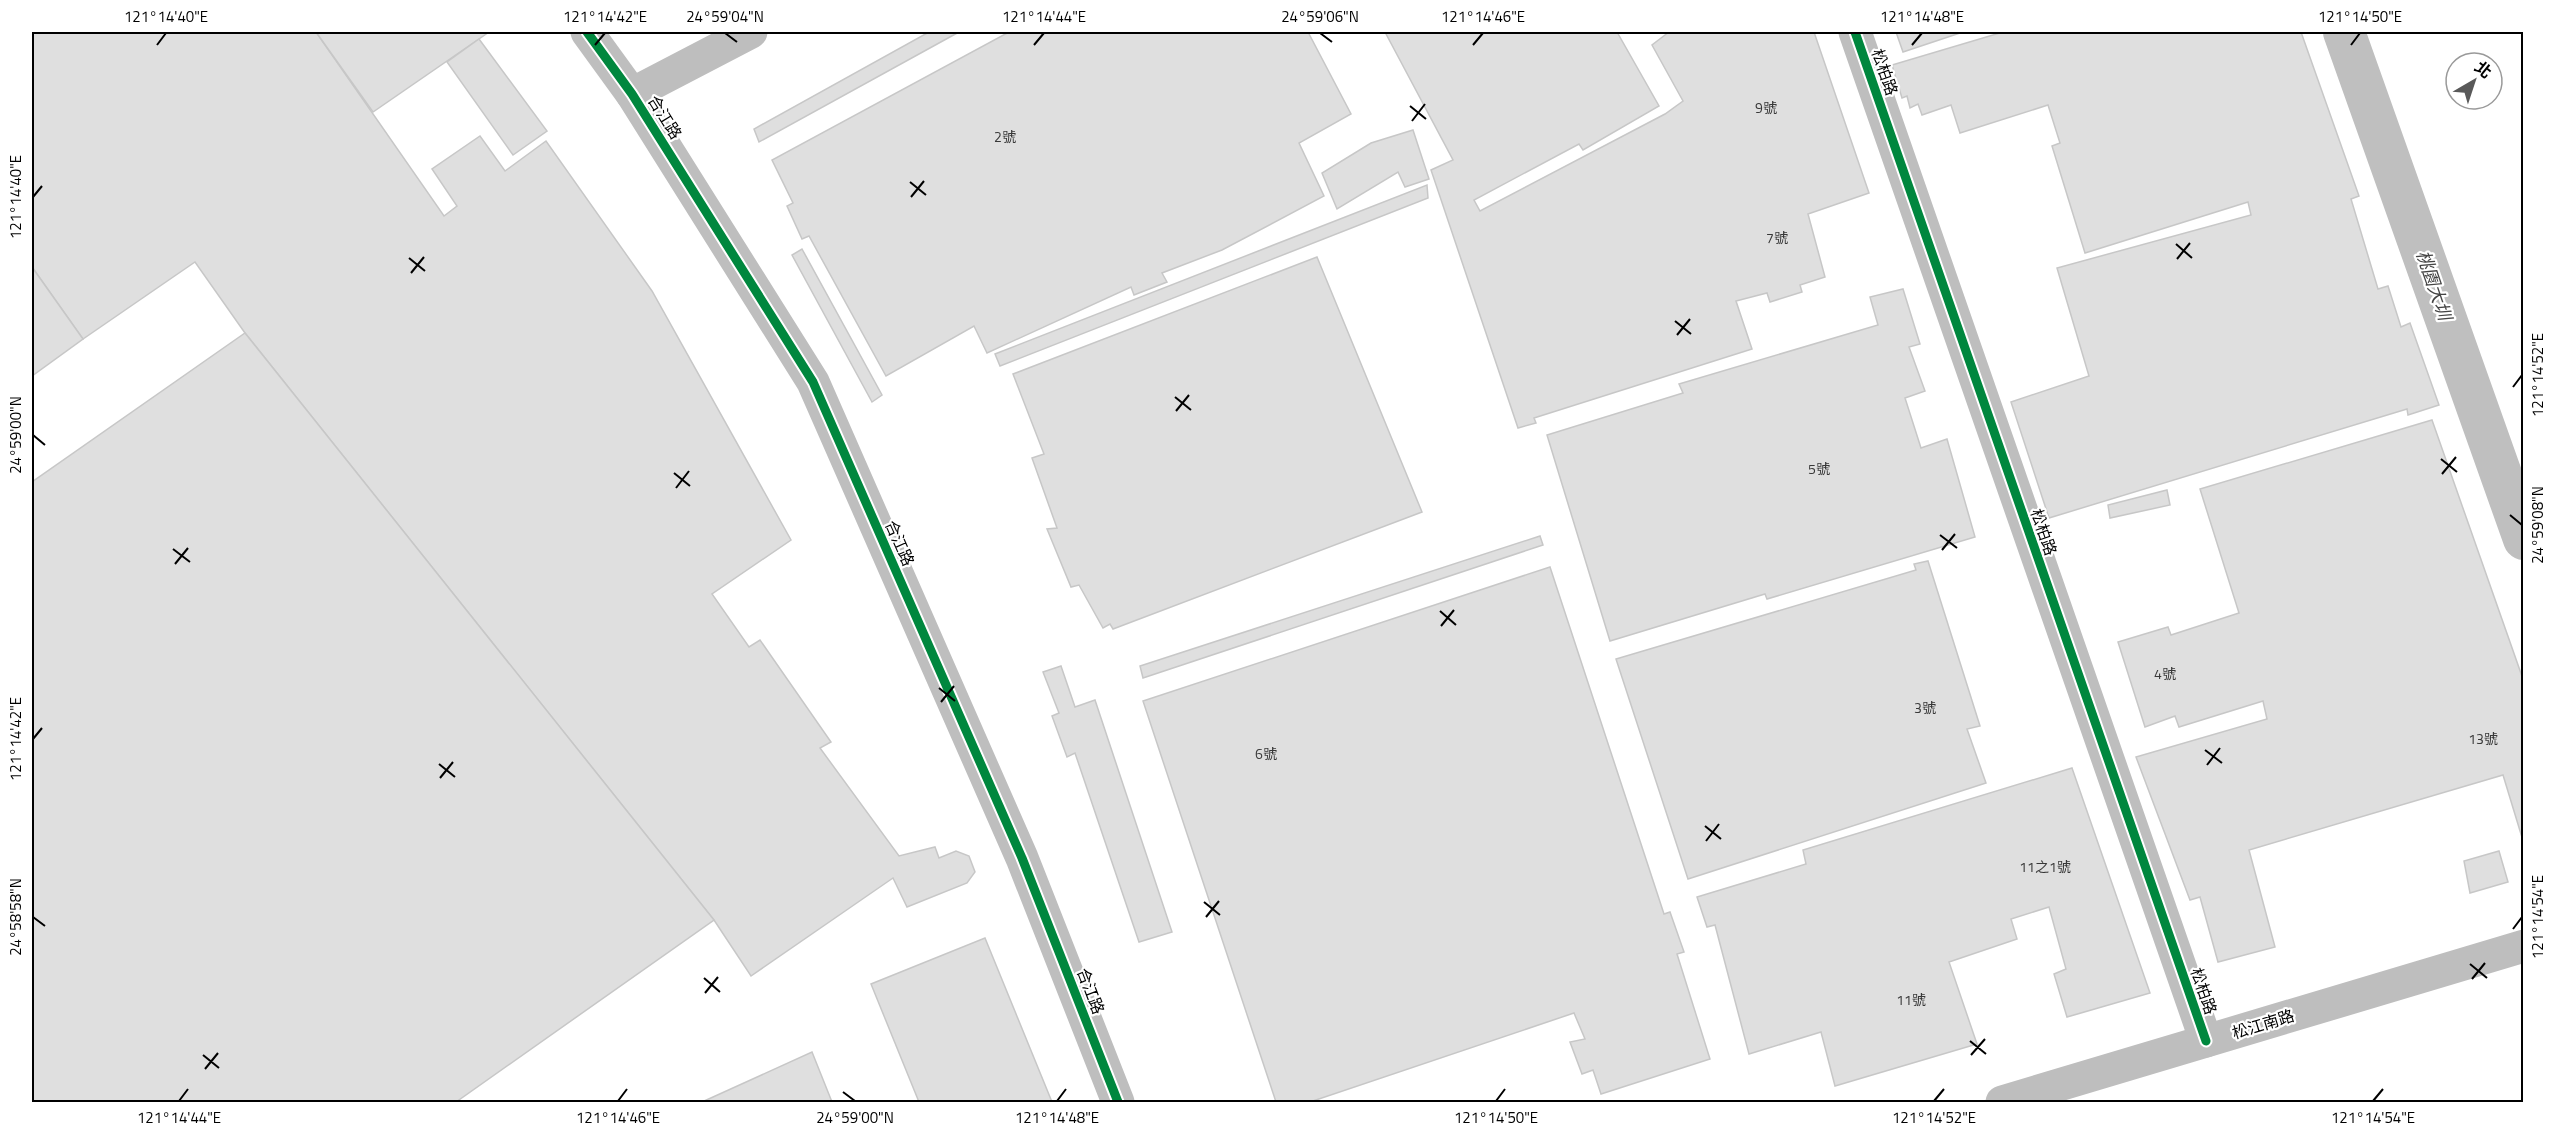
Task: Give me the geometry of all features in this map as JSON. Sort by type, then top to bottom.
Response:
[{"type":"street","name":"合江路","points":[[587,32],[632,94],[813,382],[1022,858],[1118,1102]]},
{"type":"street","points":[[632,94],[751,32]]},
{"type":"street","name":"松柏路","points":[[1855,32],[2206,1041]]},
{"type":"street","name":"松江南路","points":[[2002,1102],[2523,946]]},
{"type":"building","points":[[32,32],[316,32],[444,216],[457,206],[432,169],[480,136],[505,171],[546,141],[652,291],[791,540],[712,594],[749,647],[760,640],[831,742],[820,748],[899,856],[935,847],[939,858],[956,851],[969,856],[975,872],[967,883],[907,907],[893,878],[751,976],[714,920],[245,333],[195,262],[83,339],[32,267]]},
{"type":"building","points":[[316,32],[489,32],[373,112]]},
{"type":"building","points":[[929,32],[959,32],[759,142],[754,129]]},
{"type":"building","points":[[1009,32],[1308,32],[1351,114],[1299,143],[1324,196],[1222,250],[1162,273],[1167,282],[1134,295],[1131,287],[987,353],[974,326],[886,376],[809,236],[802,239],[787,206],[793,203],[772,160]]},
{"type":"building","points":[[1385,32],[1617,32],[1659,106],[1583,150],[1579,144],[1474,200],[1480,211],[1665,114],[1683,101],[1652,45],[1669,32],[1814,32],[1869,193],[1808,214],[1825,277],[1800,285],[1802,292],[1770,302],[1767,293],[1736,301],[1752,349],[1534,418],[1536,423],[1518,428],[1431,170],[1453,160]]},
{"type":"building","points":[[1896,32],[1963,32],[1903,52]]},
{"type":"building","points":[[2003,32],[2301,32],[2359,196],[2351,199],[2378,289],[2388,286],[2401,327],[2410,323],[2439,405],[2408,415],[2407,409],[2049,518],[2011,402],[2089,376],[2057,268],[2251,215],[2248,202],[2085,253],[2052,146],[2060,143],[2048,105],[1960,133],[1951,105],[1922,115],[1918,104],[1910,108],[1907,96],[1902,98],[1892,65]]},
{"type":"building","points":[[479,39],[547,131],[513,155],[447,62]]},
{"type":"building","points":[[1413,130],[1429,179],[1405,187],[1398,172],[1337,209],[1322,173],[1371,143]]},
{"type":"building","points":[[1427,185],[1428,198],[1000,366],[995,354]]},
{"type":"building","points":[[802,249],[882,395],[872,402],[792,255]]},
{"type":"building","points":[[1317,257],[1422,512],[1113,629],[1110,624],[1103,628],[1079,585],[1071,587],[1047,529],[1057,528],[1032,458],[1044,454],[1013,374]]},
{"type":"building","points":[[32,267],[83,339],[32,376]]},
{"type":"building","points":[[1903,289],[1920,344],[1909,347],[1925,391],[1905,398],[1921,448],[1947,439],[1975,537],[1767,599],[1765,594],[1610,641],[1547,435],[1683,393],[1679,384],[1878,325],[1870,297]]},
{"type":"building","points":[[245,333],[714,920],[456,1102],[32,1102],[32,482]]},
{"type":"building","points":[[2432,420],[2524,682],[2524,844],[2503,775],[2249,850],[2275,947],[2218,962],[2200,897],[2190,900],[2136,757],[2267,719],[2263,701],[2179,727],[2175,716],[2145,727],[2118,642],[2168,627],[2171,635],[2239,613],[2200,489]]},
{"type":"building","points":[[2167,490],[2170,505],[2110,518],[2108,505]]},
{"type":"building","points":[[1540,536],[1543,545],[1143,678],[1140,666]]},
{"type":"building","points":[[1928,561],[1980,726],[1967,729],[1986,783],[1688,879],[1616,659],[1916,570],[1914,564]]},
{"type":"building","points":[[1550,567],[1664,914],[1670,912],[1684,952],[1677,954],[1710,1059],[1601,1094],[1593,1070],[1582,1074],[1570,1042],[1585,1039],[1574,1013],[1310,1102],[1276,1102],[1143,701]]},
{"type":"building","points":[[1061,666],[1075,707],[1095,700],[1172,932],[1139,942],[1075,753],[1067,757],[1052,716],[1059,713],[1043,672]]},
{"type":"building","points":[[2072,768],[2150,993],[2067,1017],[2054,974],[2066,969],[2049,907],[2011,919],[2017,939],[1949,962],[1977,1044],[1835,1086],[1821,1032],[1749,1054],[1715,925],[1707,927],[1697,897],[1806,864],[1803,850]]},
{"type":"building","points":[[2499,851],[2508,882],[2470,893],[2464,861]]},
{"type":"building","points":[[985,938],[1052,1102],[919,1102],[871,984]]},
{"type":"building","points":[[812,1052],[832,1102],[702,1102]]},
{"type":"waterway","name":"桃園大圳","points":[[2344,32],[2524,539]]},
{"type":"cycle path","points":[[587,32],[632,94],[813,382],[1022,858],[1118,1102]]},
{"type":"cycle path","points":[[1855,32],[2206,1041]]}]
